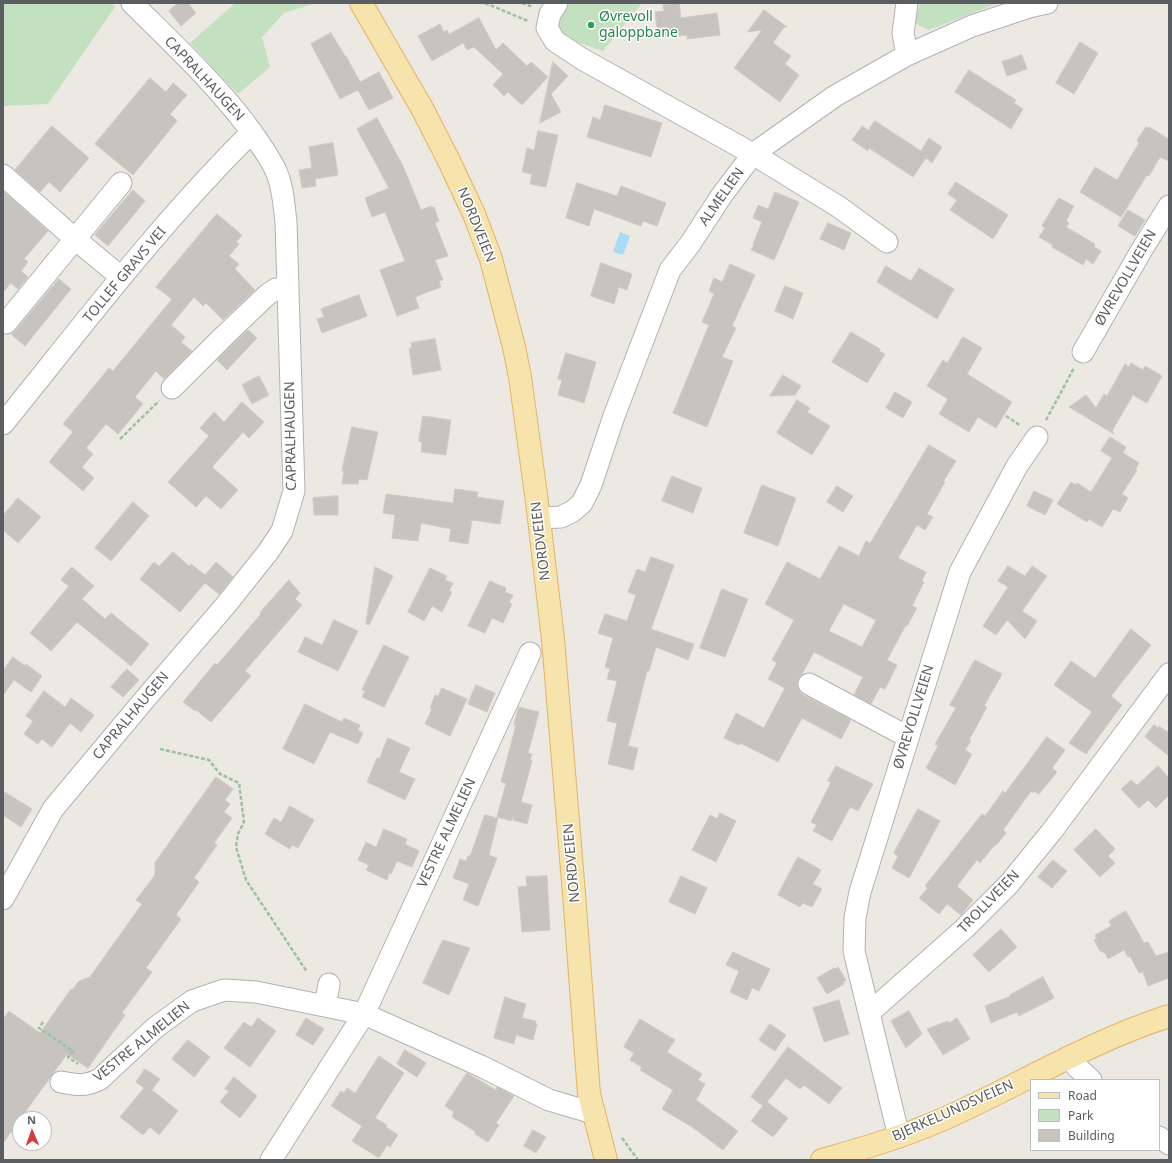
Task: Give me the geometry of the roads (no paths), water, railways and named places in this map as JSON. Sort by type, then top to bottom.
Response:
[{"type":"main road","name":"NORDVEIEN","points":[[361,3],[424,110],[474,214],[491,259],[500,289],[516,355],[539,518],[553,639],[588,1088],[606,1160]]},
{"type":"main road","name":"BJERKELUNDSVEIEN","points":[[822,1160],[899,1137],[959,1112],[1069,1057],[1119,1034],[1169,1016]]},
{"type":"main road","name":"NORDVEIEN","points":[[593,1112],[622,1160]]},
{"type":"street","name":"CAPRALHAUGEN","points":[[3,899],[53,809],[225,606],[268,552],[282,531],[294,491],[286,222],[283,198],[277,172],[252,132],[226,99],[132,3]]},
{"type":"street","points":[[557,3],[550,14],[547,28],[555,41],[582,59],[753,154],[839,207],[887,242]]},
{"type":"street","points":[[907,3],[902,33],[907,55]]},
{"type":"street","name":"ALMELIEN","points":[[539,518],[561,517],[573,511],[582,503],[591,485],[614,416],[670,270],[690,244],[722,195],[753,154],[835,96],[907,55],[972,26],[1029,6],[1047,3]]},
{"type":"street","name":"TOLLEF GRAVS VEI","points":[[3,424],[121,277],[219,165],[252,132]]},
{"type":"street","points":[[3,175],[75,239],[121,277]]},
{"type":"street","points":[[4,322],[121,183]]},
{"type":"street","name":"ØVREVOLLVEIEN","points":[[1083,352],[1141,251],[1169,206]]},
{"type":"street","points":[[172,388],[267,295],[276,289],[287,288]]},
{"type":"street","name":"ØVREVOLLVEIEN","points":[[869,1014],[854,951],[855,918],[860,892],[960,572],[1017,466],[1037,437]]},
{"type":"street","name":"VESTRE ALMELIEN","points":[[271,1160],[364,1014],[530,653]]},
{"type":"street","name":"TROLLVEIEN","points":[[869,1014],[964,928],[1009,884],[1052,831],[1169,674]]},
{"type":"street","points":[[809,684],[908,737]]},
{"type":"street","points":[[325,1006],[329,984]]},
{"type":"street","name":"VESTRE ALMELIEN","points":[[61,1082],[80,1086],[100,1079],[156,1027],[192,1001],[224,990],[256,992],[364,1014],[549,1100],[593,1112]]},
{"type":"street","points":[[869,1014],[899,1137]]},
{"type":"street","points":[[1069,1057],[1090,1079]]},
{"type":"street","points":[[1160,1138],[1169,1144]]},
{"type":"water","points":[[620,232],[630,236],[623,255],[613,252]]},
{"type":"place","name":"Øvrevoll galoppbane","points":[[591,25]]}]
